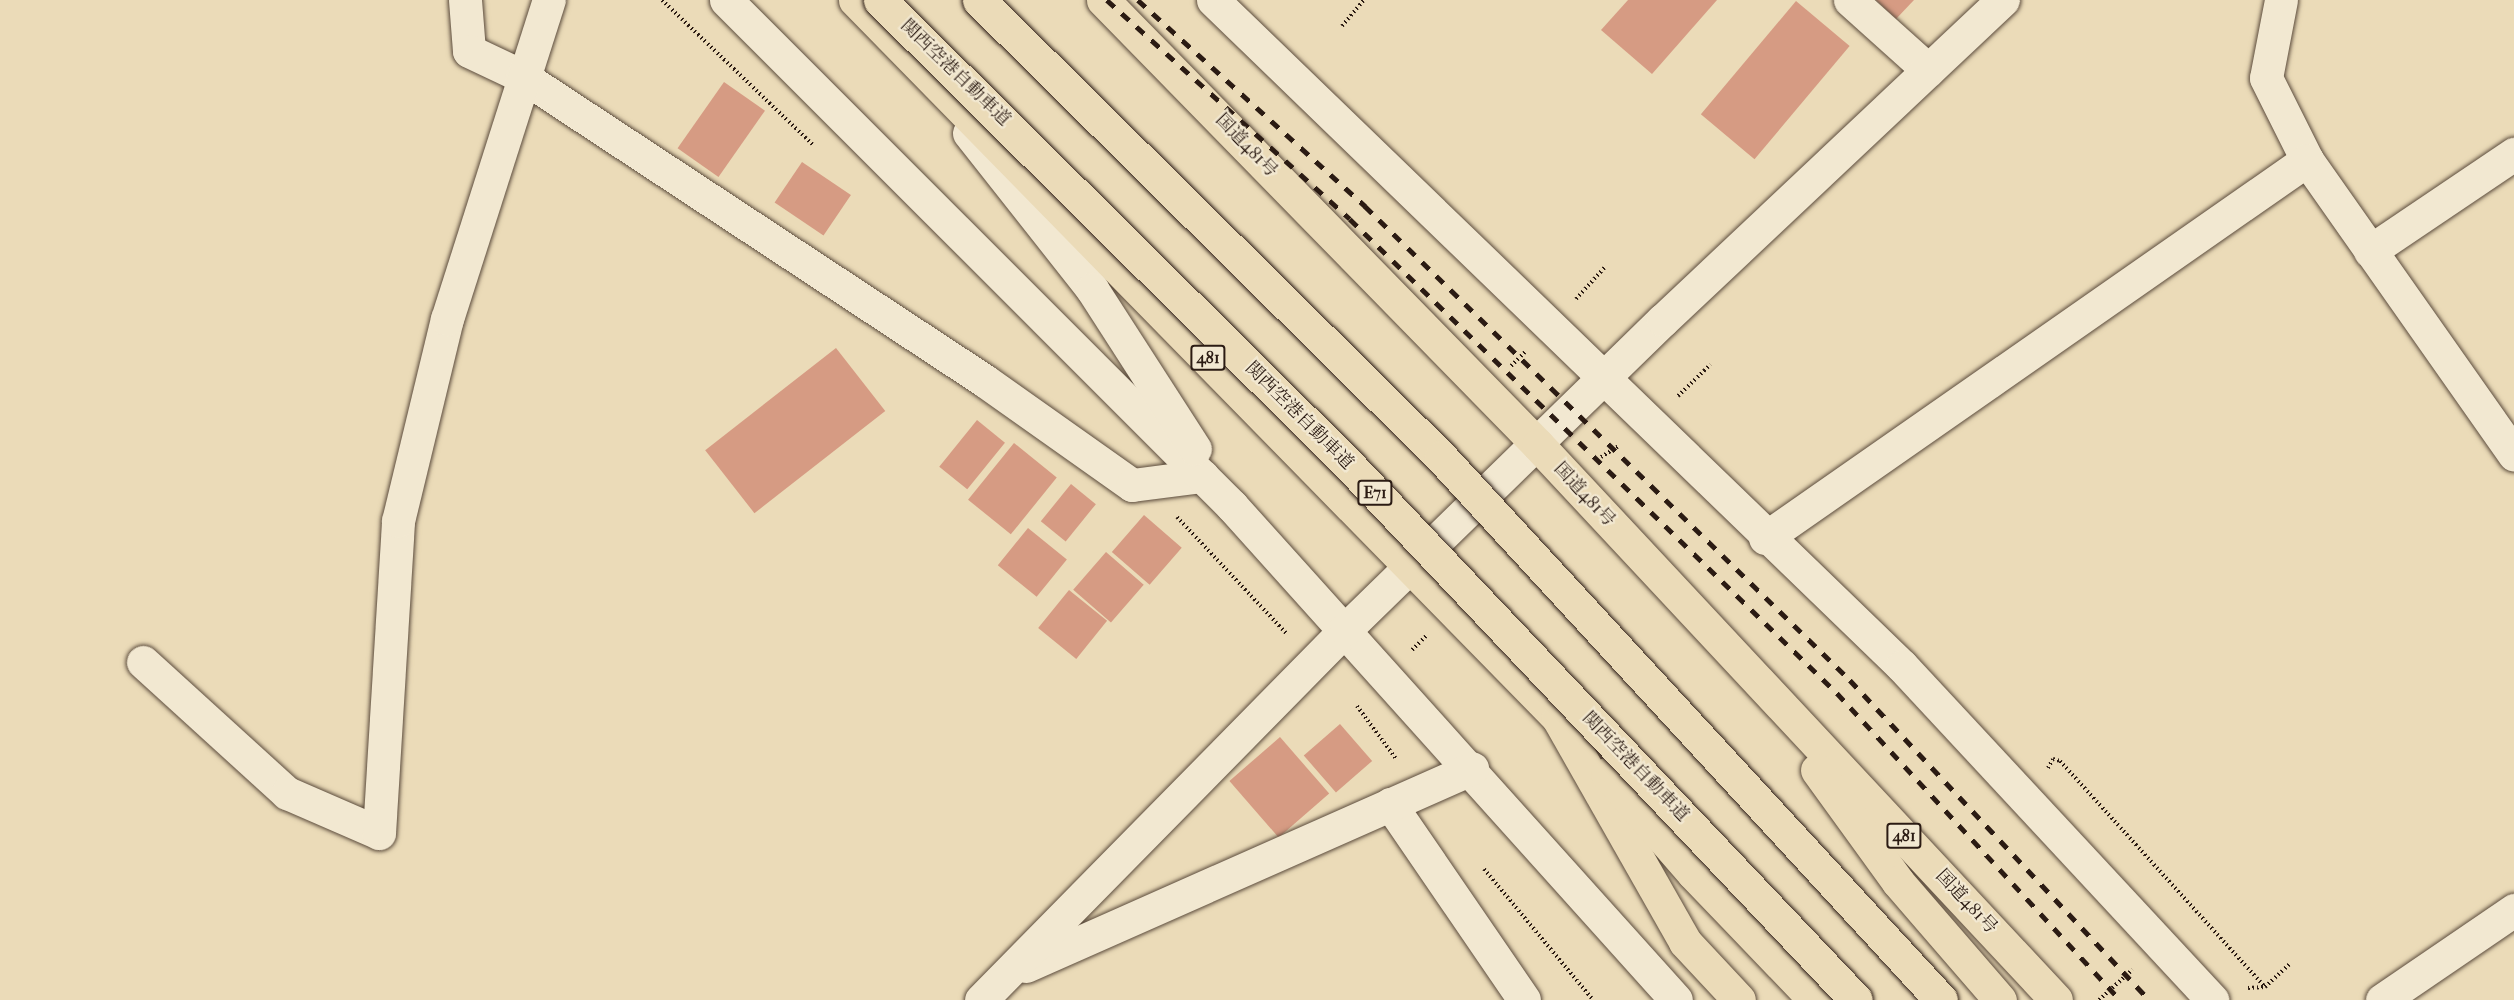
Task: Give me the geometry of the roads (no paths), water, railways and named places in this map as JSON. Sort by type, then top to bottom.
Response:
[{"type":"highway","name":"481","points":[[855,0],[1413,566],[1558,718],[1693,873],[1815,1000]]},
{"type":"highway","name":"関西空港自動車道","points":[[880,0],[1347,464],[1856,1000]]},
{"type":"highway","points":[[979,0],[1442,457],[1941,1000]]},
{"type":"highway","name":"国道481号","points":[[1103,0],[1538,445],[1750,675],[2056,1000]]},
{"type":"highway","name":"481","points":[[1750,675],[1898,882],[2000,1000]]},
{"type":"highway","name":"481","points":[[1558,718],[1685,942],[1739,1000]]},
{"type":"street","points":[[465,0],[469,51],[522,76],[975,375],[1132,485],[1152,486],[1202,476]]},
{"type":"street","points":[[143,662],[287,793],[379,833],[398,521],[447,319],[522,76],[549,0]]},
{"type":"street","points":[[726,0],[1232,506],[1293,577],[1346,629],[1472,768],[1676,1000]]},
{"type":"street","points":[[1213,0],[1766,538],[1902,666],[2212,1000]]},
{"type":"street","points":[[1850,0],[1928,70]]},
{"type":"street","points":[[998,990],[1346,629],[1604,379],[2003,0]]},
{"type":"street","points":[[2281,0],[2266,78],[2307,160],[2514,455]]},
{"type":"street","points":[[898,44],[1092,289],[1232,506]]},
{"type":"street","points":[[2370,251],[2514,154]]},
{"type":"street","points":[[1766,538],[2307,160]]},
{"type":"street","points":[[998,990],[1390,804],[1472,768]]},
{"type":"street","points":[[1390,804],[1524,1000]]},
{"type":"street","points":[[2382,1000],[2514,910]]},
{"type":"railway","points":[[1107,0],[1350,219],[1837,693],[2120,1000]]},
{"type":"railway","points":[[1138,0],[1365,206],[1850,680],[2149,1000]]}]
